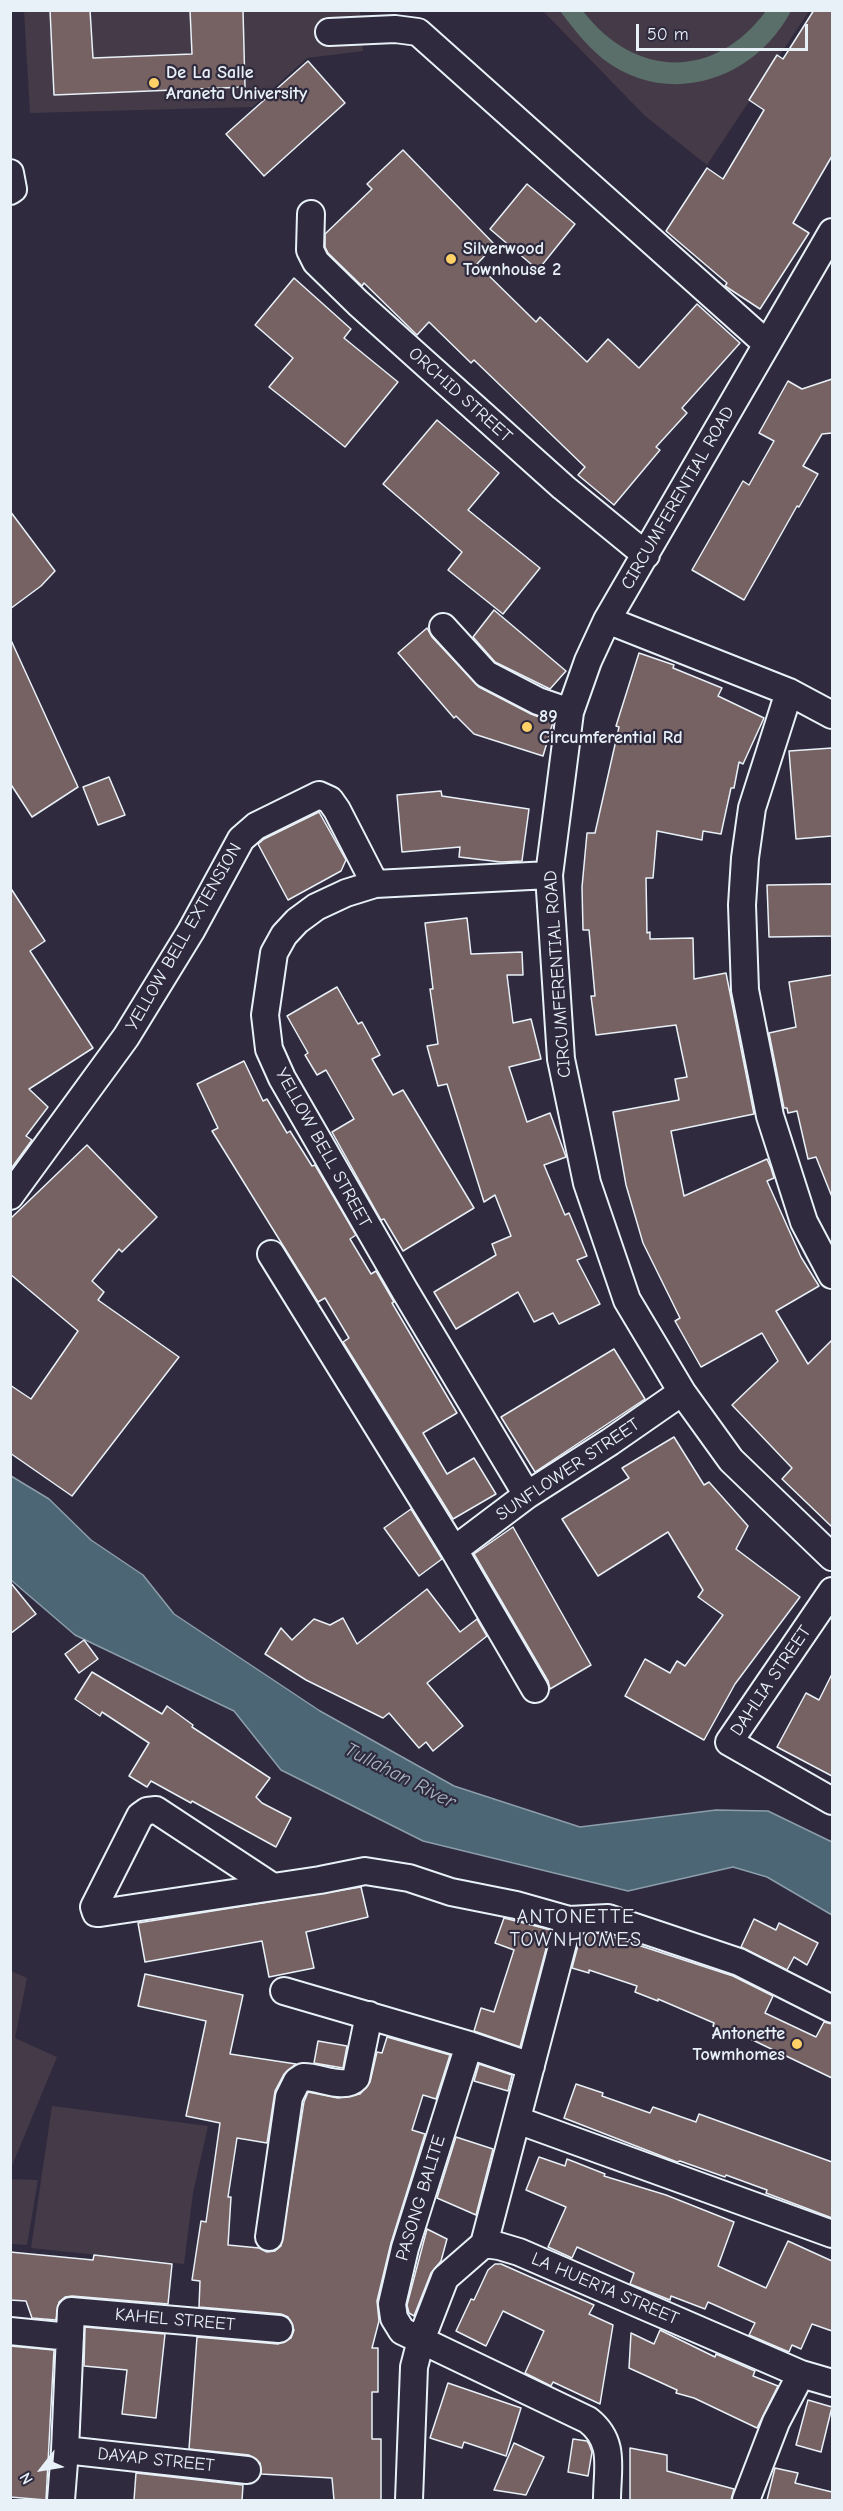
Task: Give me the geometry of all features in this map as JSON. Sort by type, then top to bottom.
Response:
[{"type":"street","points":[[329,32],[395,29],[418,32],[767,344]]},
{"type":"street","points":[[10,173],[13,179],[10,191]]},
{"type":"street","name":"ORCHID STREET","points":[[311,214],[310,250],[316,262],[358,303],[554,479],[646,555]]},
{"type":"street","name":"CIRCUMFERENTIAL ROAD","points":[[832,232],[607,620],[588,661],[570,712],[549,875],[561,1059],[587,1183],[627,1300],[682,1392],[731,1460],[832,1557]]},
{"type":"street","points":[[607,620],[789,692],[832,715]]},
{"type":"street","points":[[443,627],[486,674],[538,701],[570,712]]},
{"type":"street","points":[[789,692],[752,808],[745,858],[742,906],[745,990],[770,1116],[804,1222],[832,1275]]},
{"type":"street","name":"YELLOW BELL EXTENSION","points":[[10,1196],[126,1037],[191,931],[241,839],[256,826],[319,795],[330,800],[338,810],[375,884]]},
{"type":"street","name":"YELLOW BELL STREET","points":[[527,1495],[405,1291],[282,1078],[269,1049],[264,1015],[274,953],[284,935],[297,921],[316,907],[346,893],[375,884],[549,875]]},
{"type":"street","points":[[271,1254],[454,1550],[535,1689]]},
{"type":"street","name":"SUNFLOWER STREET","points":[[454,1550],[527,1495],[682,1392]]},
{"type":"street","name":"DAHLIA STREET","points":[[832,1591],[729,1742],[832,1801]]},
{"type":"street","points":[[273,1887],[156,1810],[147,1811],[140,1816],[94,1907],[96,1913],[100,1913],[273,1887],[365,1871],[409,1878],[451,1892],[516,1905],[569,1920],[608,1918],[728,1958],[832,2009]]},
{"type":"street","points":[[409,2500],[414,2367],[421,2340],[445,2278],[484,2244],[569,1920]]},
{"type":"street","points":[[284,1990],[469,2045],[531,2066]]},
{"type":"street","points":[[269,2237],[289,2097],[297,2081],[303,2077],[343,2083],[352,2082],[356,2078],[369,2015]]},
{"type":"street","name":"PASONG BALITE","points":[[469,2045],[405,2248],[392,2304],[394,2318],[402,2331],[588,2420],[601,2431],[608,2446],[607,2500]]},
{"type":"street","points":[[517,2120],[832,2234]]},
{"type":"street","name":"LA HUERTA STREET","points":[[484,2244],[519,2252],[801,2374],[832,2383]]},
{"type":"street","name":"KAHEL STREET","points":[[70,2337],[71,2311],[279,2330]]},
{"type":"street","points":[[10,2331],[70,2337],[66,2450],[61,2500]]},
{"type":"street","points":[[746,2500],[776,2422],[801,2374]]},
{"type":"street","name":"DAYAP STREET","points":[[66,2450],[247,2470]]},
{"type":"shaded area","name":"De La Salle Araneta University","points":[[24,11],[360,11],[363,51],[307,58],[252,107],[30,113]]},
{"type":"shaded area","points":[[543,11],[809,11],[707,165],[645,116]]},
{"type":"shaded area","points":[[11,1971],[27,1978],[15,2038],[57,2057],[11,2168]]},
{"type":"shaded area","points":[[52,2106],[208,2126],[193,2193],[184,2264],[31,2248]]},
{"type":"shaded area","points":[[10,2179],[38,2180],[27,2245],[11,2244]]},
{"type":"green space","points":[[560,11],[583,11],[604,33],[626,49],[650,59],[675,62],[699,59],[723,50],[746,34],[766,11],[791,11],[775,35],[756,55],[733,70],[708,80],[682,84],[655,82],[628,74],[603,59],[585,42]]},
{"type":"water","name":"Tullahan River","points":[[11,1476],[49,1499],[91,1540],[143,1575],[174,1614],[320,1711],[454,1786],[580,1827],[716,1810],[768,1811],[832,1842],[832,1915],[767,1877],[733,1867],[628,1891],[423,1841],[281,1770],[234,1711],[75,1635],[11,1580]]},
{"type":"building","points":[[50,10],[90,10],[93,58],[192,54],[190,10],[243,10],[245,87],[54,95]]},
{"type":"building","points":[[814,10],[832,10],[832,156],[793,223],[809,233],[760,309],[725,286],[727,283],[666,231],[707,168],[723,179],[764,110],[749,100],[777,55],[783,59]]},
{"type":"building","points":[[308,61],[345,103],[264,176],[226,134]]},
{"type":"building","points":[[403,150],[495,245],[477,264],[536,322],[540,317],[587,362],[608,339],[639,368],[697,304],[740,343],[682,408],[687,413],[656,447],[660,450],[614,505],[578,475],[585,467],[474,360],[471,363],[429,322],[417,335],[364,283],[362,286],[328,253],[325,247],[325,234],[372,189],[367,184]]},
{"type":"building","points":[[527,184],[575,224],[538,270],[490,229]]},
{"type":"building","points":[[294,278],[351,329],[344,338],[398,382],[345,447],[269,387],[293,358],[255,325]]},
{"type":"building","points":[[832,379],[832,433],[822,434],[803,466],[818,474],[799,507],[797,506],[744,600],[692,570],[743,481],[749,485],[774,441],[759,433],[788,381],[802,389]]},
{"type":"building","points":[[437,420],[499,473],[468,510],[540,568],[503,614],[448,570],[462,552],[383,484]]},
{"type":"building","points":[[10,511],[55,571],[41,586],[10,609]]},
{"type":"building","points":[[494,610],[566,671],[550,689],[495,662],[473,637]]},
{"type":"building","points":[[427,628],[432,637],[479,687],[531,714],[553,722],[543,756],[474,734],[456,716],[454,718],[398,653]]},
{"type":"building","points":[[10,638],[78,787],[32,817],[10,783]]},
{"type":"building","points":[[639,653],[674,665],[673,668],[722,688],[718,696],[764,718],[743,764],[739,762],[721,834],[703,831],[702,840],[657,831],[653,878],[646,878],[647,933],[650,932],[650,939],[693,938],[694,979],[726,973],[754,1114],[671,1131],[684,1196],[767,1159],[774,1178],[767,1181],[801,1257],[819,1286],[776,1311],[808,1364],[832,1340],[832,1527],[782,1479],[792,1468],[732,1405],[778,1361],[762,1333],[701,1367],[675,1321],[680,1318],[643,1243],[626,1185],[613,1112],[679,1100],[675,1079],[687,1077],[676,1025],[596,1035],[591,996],[595,996],[589,930],[583,930],[582,887],[587,833],[595,833],[619,727],[616,726]]},
{"type":"building","points":[[832,748],[832,836],[796,839],[789,751]]},
{"type":"building","points":[[109,777],[125,815],[98,825],[83,787]]},
{"type":"building","points":[[441,791],[442,796],[529,809],[522,861],[501,862],[459,857],[460,847],[402,852],[397,795]]},
{"type":"building","points":[[319,812],[346,860],[341,871],[288,900],[258,844]]},
{"type":"building","points":[[832,884],[832,936],[769,937],[767,885]]},
{"type":"building","points":[[10,887],[45,941],[30,951],[93,1048],[29,1089],[48,1107],[26,1136],[32,1140],[10,1170]]},
{"type":"building","points":[[467,918],[471,954],[522,952],[523,975],[507,975],[513,1023],[531,1019],[541,1059],[509,1067],[527,1122],[550,1113],[566,1157],[544,1165],[565,1215],[569,1213],[587,1256],[577,1260],[600,1304],[559,1324],[553,1313],[534,1322],[518,1292],[456,1329],[434,1292],[496,1255],[492,1244],[511,1236],[495,1195],[484,1202],[447,1084],[438,1086],[427,1046],[438,1044],[430,989],[433,989],[425,923]]},
{"type":"building","points":[[832,975],[832,1197],[816,1157],[808,1159],[797,1111],[788,1113],[787,1108],[784,1108],[769,1033],[796,1027],[789,982]]},
{"type":"building","points":[[337,987],[358,1024],[362,1022],[380,1055],[372,1059],[393,1095],[403,1090],[474,1208],[403,1251],[384,1219],[381,1220],[332,1132],[354,1119],[326,1070],[317,1075],[305,1055],[308,1053],[287,1016]]},
{"type":"building","points":[[244,1061],[263,1101],[267,1099],[287,1133],[290,1131],[312,1166],[315,1165],[356,1235],[350,1239],[371,1274],[376,1271],[394,1302],[392,1303],[457,1413],[423,1433],[447,1474],[474,1458],[496,1494],[453,1519],[343,1342],[349,1338],[325,1298],[318,1302],[212,1131],[218,1128],[197,1084]]},
{"type":"building","points":[[87,1145],[157,1217],[122,1252],[119,1249],[92,1281],[104,1292],[98,1300],[179,1357],[72,1496],[10,1453],[10,1385],[31,1399],[78,1331],[10,1274],[10,1219]]},
{"type":"building","points":[[614,1349],[645,1399],[535,1472],[501,1417]]},
{"type":"building","points":[[674,1437],[704,1485],[709,1482],[748,1526],[736,1549],[800,1597],[735,1684],[704,1740],[625,1696],[645,1659],[670,1673],[677,1661],[685,1666],[723,1615],[698,1597],[703,1590],[668,1532],[598,1576],[562,1519],[629,1478],[622,1468]]},
{"type":"building","points":[[411,1509],[442,1559],[419,1576],[384,1528]]},
{"type":"building","points":[[513,1527],[591,1665],[550,1689],[548,1681],[474,1554]]},
{"type":"building","points":[[10,1582],[36,1614],[10,1634]]},
{"type":"building","points":[[427,1589],[460,1632],[477,1619],[487,1636],[427,1683],[463,1726],[433,1751],[426,1742],[419,1748],[389,1713],[383,1718],[306,1680],[265,1654],[281,1628],[292,1640],[314,1619],[330,1625],[343,1618],[357,1644]]},
{"type":"building","points":[[84,1640],[98,1659],[79,1673],[65,1654]]},
{"type":"building","points":[[92,1672],[162,1714],[167,1706],[193,1725],[192,1727],[270,1778],[256,1797],[262,1803],[291,1818],[276,1847],[151,1781],[147,1787],[129,1776],[149,1743],[102,1712],[100,1716],[75,1699]]},
{"type":"building","points":[[832,1674],[832,1776],[777,1747],[806,1693],[819,1700]]},
{"type":"building","points":[[361,1887],[368,1917],[306,1932],[314,1968],[269,1977],[262,1941],[145,1962],[138,1923]]},
{"type":"building","points":[[504,1918],[551,1930],[520,2047],[474,2031],[481,2008],[494,2012],[514,1950],[495,1943]]},
{"type":"building","points":[[754,1919],[776,1930],[779,1923],[818,1943],[807,1965],[794,1957],[787,1970],[741,1947]]},
{"type":"building","points":[[601,1933],[733,1976],[773,1996],[765,2013],[816,2037],[824,2022],[832,2024],[832,2078],[738,2033],[736,2037],[713,2026],[714,2023],[658,1999],[658,2001],[635,1992],[637,1986],[589,1970],[589,1973],[572,1968],[581,1934]]},
{"type":"building","points":[[145,1974],[243,1995],[230,2054],[296,2064],[284,2074],[275,2091],[267,2143],[237,2138],[228,2197],[231,2197],[228,2245],[259,2248],[267,2252],[275,2251],[281,2246],[304,2102],[308,2092],[338,2098],[360,2094],[370,2082],[377,2052],[382,2053],[387,2037],[450,2055],[436,2099],[423,2095],[412,2130],[425,2134],[391,2243],[377,2301],[379,2321],[372,2348],[378,2348],[378,2392],[372,2392],[372,2439],[381,2439],[381,2500],[334,2500],[332,2478],[261,2474],[260,2463],[249,2455],[189,2449],[197,2337],[278,2344],[291,2338],[294,2330],[288,2317],[281,2314],[199,2307],[200,2281],[192,2280],[201,2221],[206,2222],[220,2123],[186,2116],[206,2021],[138,2006]]},
{"type":"building","points":[[318,2041],[347,2046],[343,2068],[314,2063]]},
{"type":"building","points":[[479,2064],[512,2075],[508,2091],[474,2081]]},
{"type":"building","points":[[576,2084],[650,2113],[653,2107],[696,2122],[699,2114],[832,2162],[832,2218],[766,2193],[767,2190],[726,2175],[725,2177],[680,2161],[677,2162],[564,2118]]},
{"type":"building","points":[[456,2137],[493,2149],[476,2215],[437,2198]]},
{"type":"building","points":[[539,2157],[565,2166],[567,2159],[605,2174],[604,2176],[666,2195],[734,2222],[718,2266],[766,2288],[788,2241],[832,2261],[832,2331],[812,2324],[801,2349],[792,2345],[789,2352],[749,2335],[755,2323],[708,2302],[705,2309],[671,2296],[670,2300],[630,2284],[634,2273],[577,2247],[572,2258],[548,2247],[566,2207],[526,2190]]},
{"type":"building","points":[[427,2229],[447,2239],[441,2261],[431,2273],[414,2316],[409,2313],[407,2305]]},
{"type":"building","points":[[10,2252],[93,2260],[94,2255],[172,2264],[168,2304],[72,2296],[65,2297],[59,2302],[56,2320],[32,2318],[26,2301],[10,2300]]},
{"type":"building","points":[[495,2264],[501,2264],[594,2305],[589,2314],[613,2325],[600,2404],[553,2382],[551,2386],[525,2373],[544,2331],[503,2311],[486,2346],[456,2331],[471,2299],[474,2300],[488,2270]]},
{"type":"building","points":[[85,2327],[165,2334],[156,2418],[122,2414],[127,2370],[84,2366]]},
{"type":"building","points":[[660,2330],[715,2357],[716,2354],[755,2371],[753,2376],[778,2386],[757,2428],[694,2398],[676,2393],[677,2390],[629,2368],[631,2333],[654,2344]]},
{"type":"building","points":[[10,2346],[54,2350],[46,2500],[10,2497]]},
{"type":"building","points":[[448,2383],[521,2408],[506,2456],[464,2442],[462,2448],[430,2438]]},
{"type":"building","points":[[808,2400],[832,2407],[821,2452],[796,2445]]},
{"type":"building","points":[[573,2439],[587,2441],[589,2444],[592,2452],[588,2476],[568,2472]]},
{"type":"building","points":[[514,2443],[544,2457],[526,2495],[494,2490]]},
{"type":"building","points":[[630,2448],[667,2455],[667,2471],[734,2489],[731,2500],[630,2500]]},
{"type":"building","points":[[775,2468],[798,2473],[795,2483],[832,2492],[832,2500],[767,2500]]},
{"type":"building","points":[[136,2473],[243,2485],[242,2500],[134,2500]]},
{"type":"place","name":"De La Salle Araneta University","points":[[154,83]]},
{"type":"place","name":"Silverwood Townhouse 2","points":[[451,259]]},
{"type":"place","name":"89 Circumferential Rd","points":[[527,727]]},
{"type":"place","name":"Antonette Towmhomes","points":[[797,2044]]},
{"type":"district","name":"ANTONETTE TOWNHOMES","points":[[576,1928]]}]
